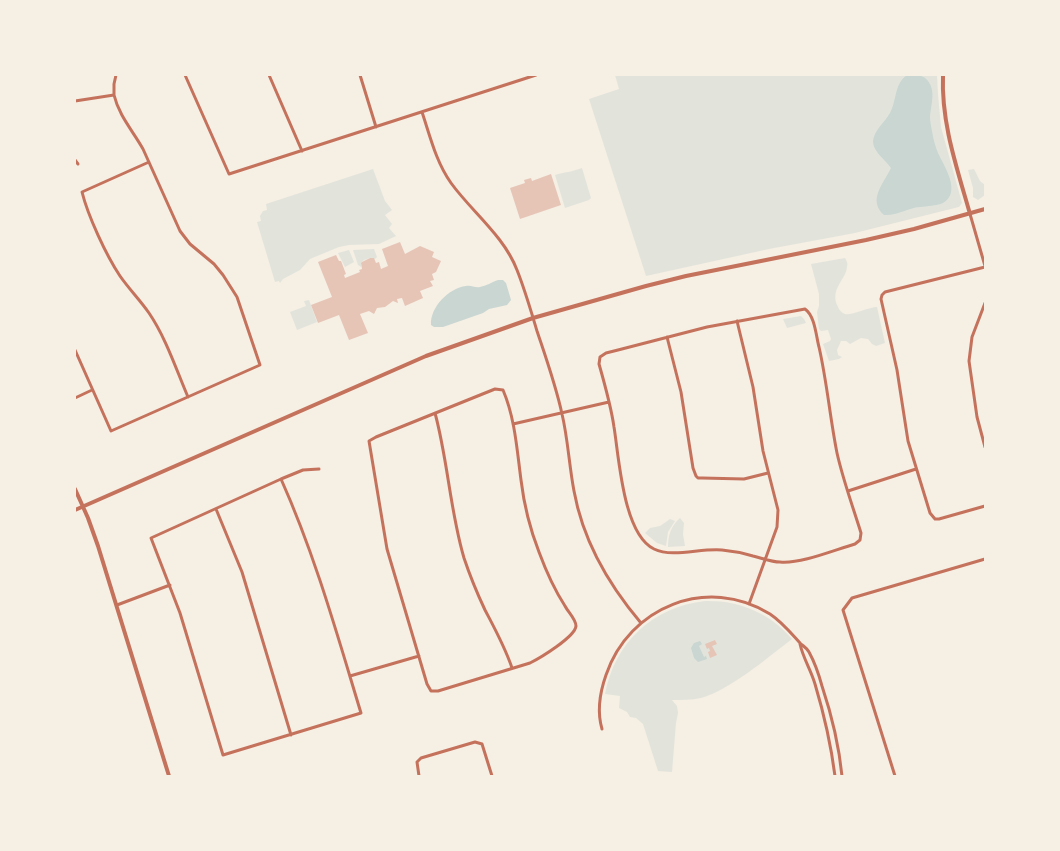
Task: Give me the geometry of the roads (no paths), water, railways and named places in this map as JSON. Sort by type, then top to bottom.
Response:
[{"type":"street","points":[[75,350],[111,431],[260,365],[237,297],[214,264],[190,244],[180,231],[137,138],[117,106],[114,95],[116,75]]},
{"type":"street","points":[[184,75],[229,174],[523,77],[536,75]]},
{"type":"street","points":[[269,75],[303,151]]},
{"type":"street","points":[[360,75],[376,127]]},
{"type":"street","points":[[943,75],[943,101],[947,129],[985,266],[888,292],[882,295],[882,303],[895,359],[908,441],[930,513],[935,519],[942,519],[985,506]]},
{"type":"street","points":[[75,100],[114,95]]},
{"type":"street","points":[[422,112],[435,153],[446,175],[513,261],[562,413],[574,490],[586,536],[608,579],[622,601],[641,623]]},
{"type":"street","points":[[149,162],[82,192],[107,254],[118,273],[155,322],[189,397]]},
{"type":"street","points":[[75,510],[426,356],[533,318],[686,276],[866,240],[985,210]]},
{"type":"street","points":[[985,303],[972,337],[969,361],[977,417],[985,447]]},
{"type":"street","points":[[801,309],[808,311],[812,318],[822,360],[837,452],[861,533],[860,540],[855,544],[792,562],[773,562],[742,553],[720,550],[666,553],[653,549],[643,540],[635,527],[622,482],[609,402],[599,364],[600,357],[606,353],[737,321],[801,309]]},
{"type":"street","points":[[737,321],[753,387],[768,473],[778,510],[777,527],[749,604]]},
{"type":"street","points":[[667,337],[681,392],[696,476],[698,478],[737,479],[768,473]]},
{"type":"street","points":[[495,388],[503,390],[513,424],[525,503],[534,538],[554,587],[576,626],[563,642],[530,663],[438,691],[431,691],[418,656],[387,549],[369,441],[435,413],[495,388]]},
{"type":"street","points":[[75,398],[92,390]]},
{"type":"street","points":[[513,424],[609,402]]},
{"type":"street","points":[[435,413],[446,461],[452,508],[464,558],[512,668]]},
{"type":"street","points":[[281,479],[299,519],[317,569],[361,713],[223,755],[180,613],[151,538],[281,479],[303,470],[320,469]]},
{"type":"street","points":[[848,491],[916,469]]},
{"type":"street","points":[[75,489],[98,546],[169,776]]},
{"type":"street","points":[[216,509],[242,572],[291,735]]},
{"type":"street","points":[[895,776],[843,610],[852,598],[985,559]]},
{"type":"street","points":[[117,605],[170,585]]},
{"type":"street","points":[[602,729],[599,709],[608,670],[619,648],[641,623],[670,605],[682,601],[697,598],[724,598],[749,604],[770,614],[809,652],[825,695],[842,776]]},
{"type":"street","points":[[800,644],[814,681],[829,736],[835,776]]},
{"type":"street","points":[[350,676],[418,656]]},
{"type":"street","points":[[419,776],[417,762],[421,758],[475,742],[482,744],[492,776]]}]
